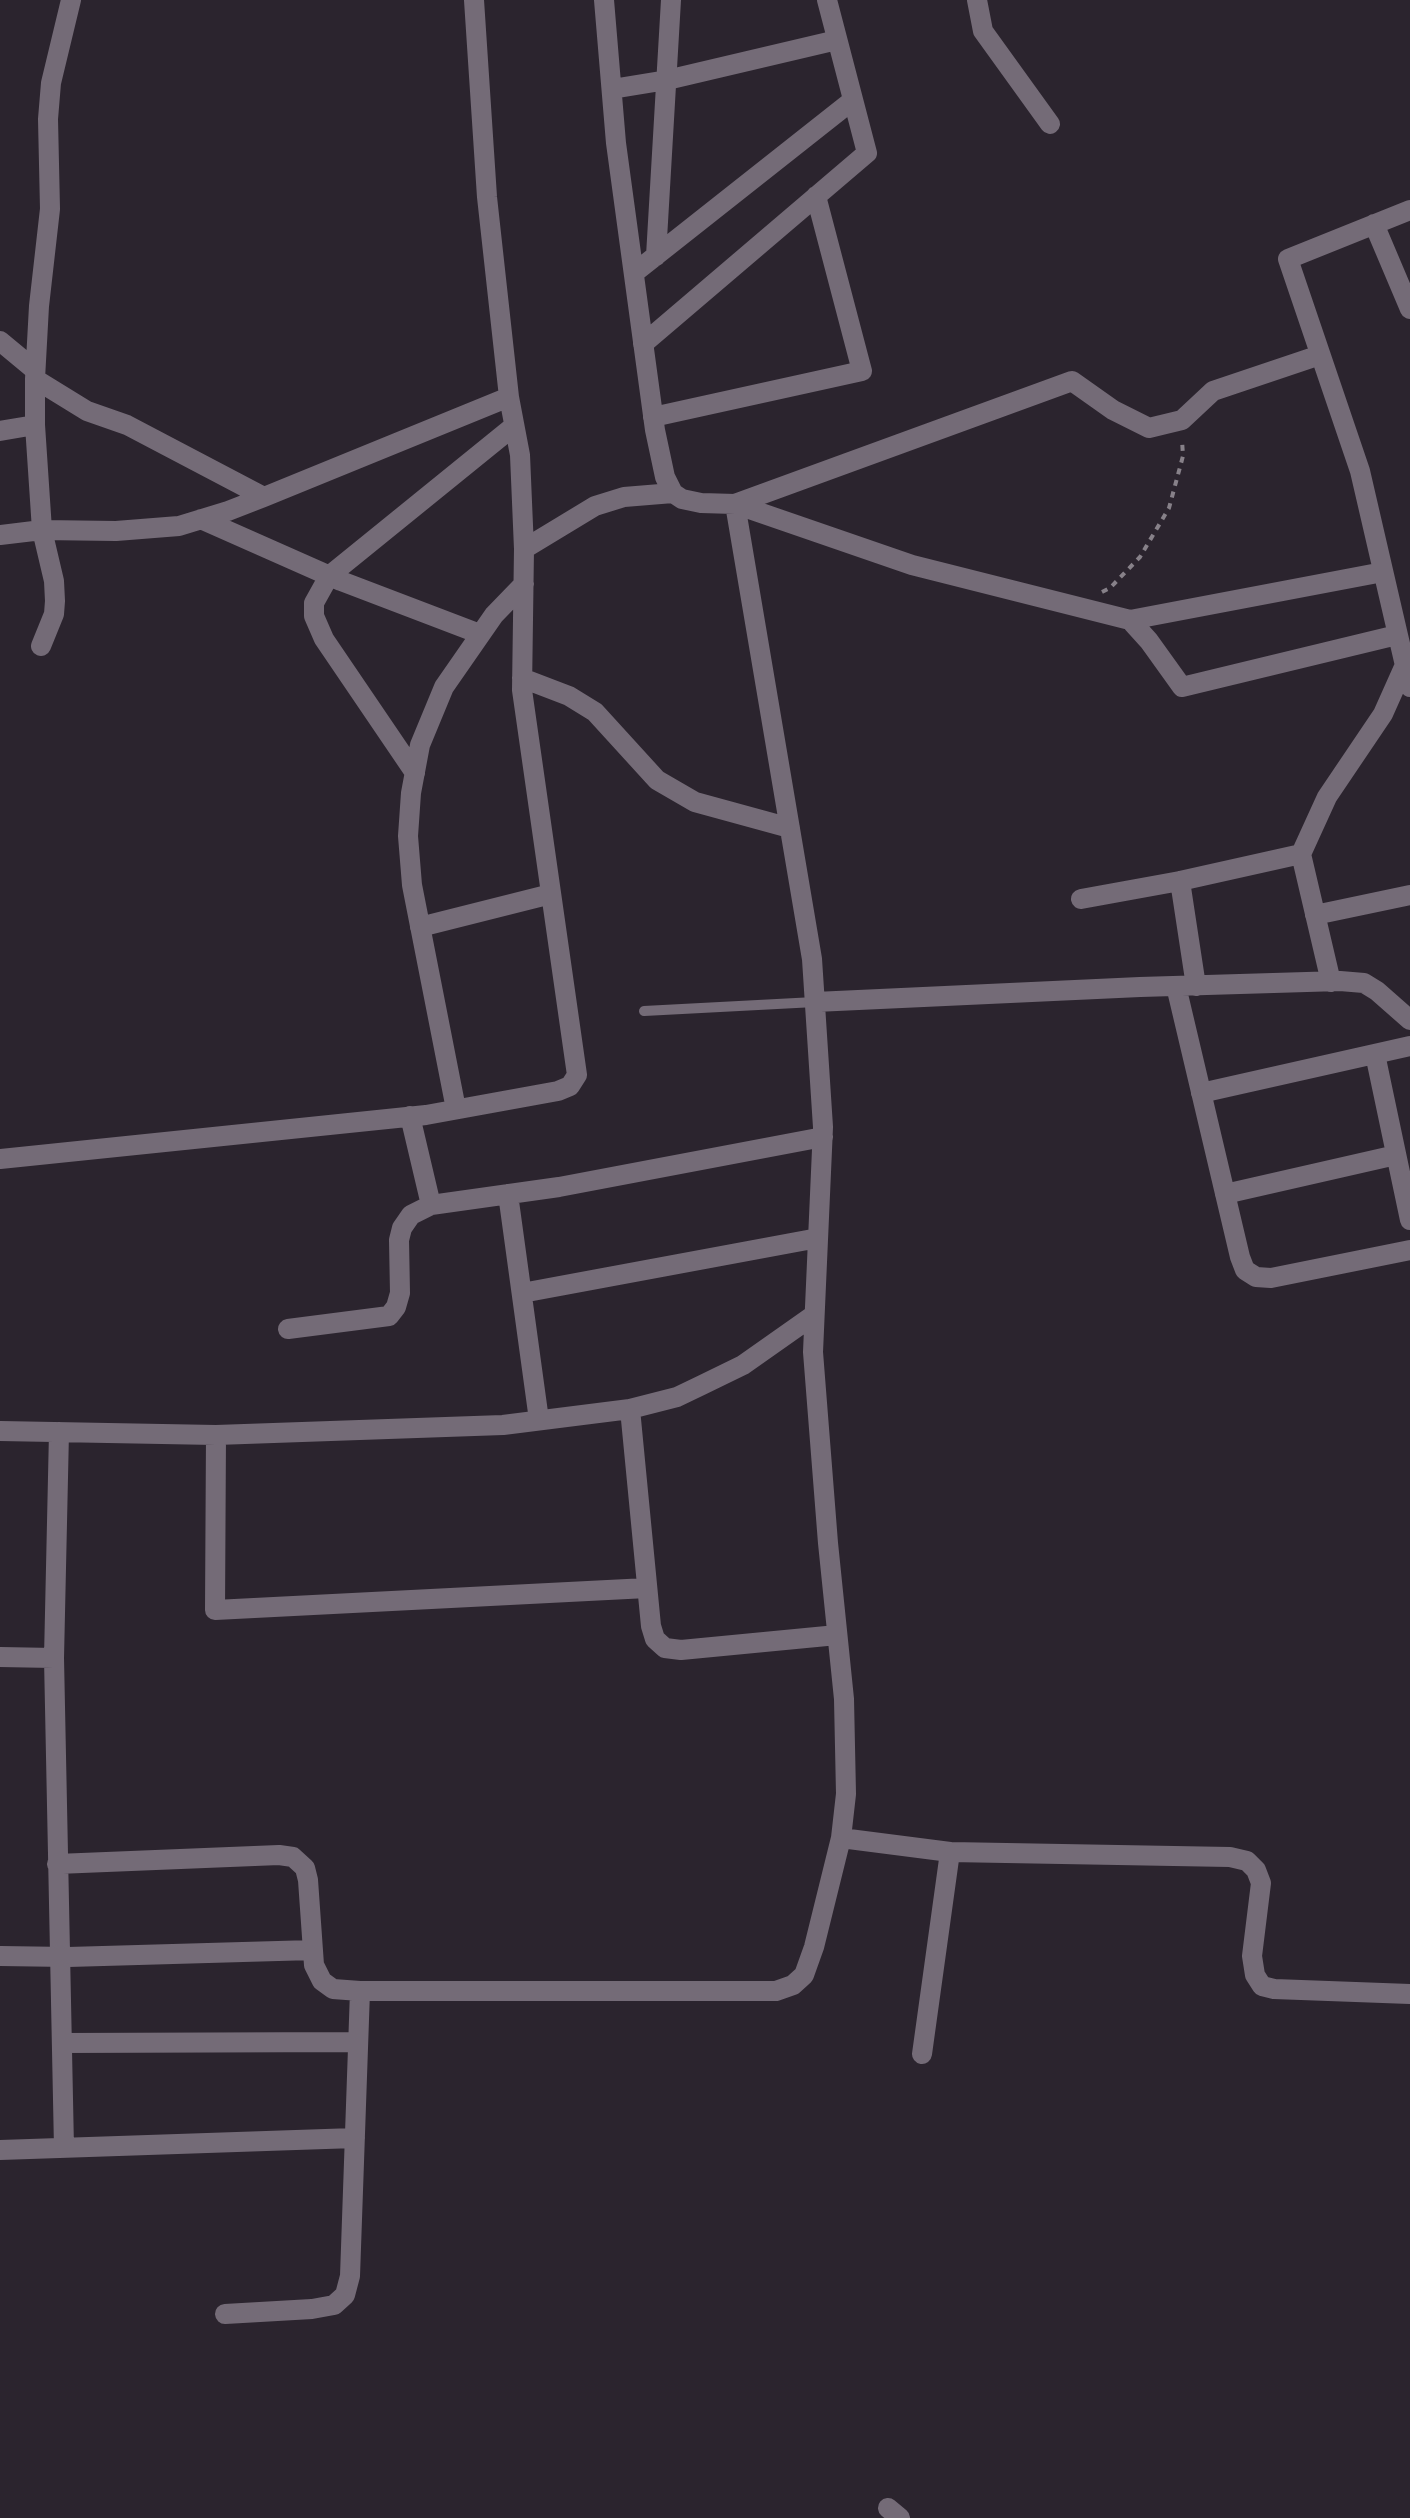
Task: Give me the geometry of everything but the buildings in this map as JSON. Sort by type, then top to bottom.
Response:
[{"type":"street","points":[[41,646],[54,614],[55,601],[54,581],[42,530],[35,375],[50,209],[48,119],[51,83],[71,0]]},
{"type":"street","points":[[0,1159],[410,1116],[558,1091],[570,1086],[577,1075],[531,767],[522,678],[524,549],[520,455],[509,397],[487,197],[474,0]]},
{"type":"street","points":[[604,0],[616,143],[653,417],[665,477],[673,493],[682,499],[701,503],[735,504],[912,565],[1130,620],[1383,572]]},
{"type":"street","points":[[656,256],[671,0]]},
{"type":"street","points":[[643,344],[867,153],[827,0]]},
{"type":"street","points":[[977,0],[983,31],[1050,124]]},
{"type":"street","points":[[612,89],[667,80],[837,40]]},
{"type":"street","points":[[634,273],[853,100]]},
{"type":"street","points":[[653,417],[862,371],[816,196]]},
{"type":"street","points":[[1331,982],[1301,854],[1327,797],[1407,677],[1401,630],[1383,572],[1360,471],[1288,259],[1410,210]]},
{"type":"street","points":[[1374,224],[1410,309]]},
{"type":"street","points":[[0,341],[35,375],[87,411],[127,425],[264,497]]},
{"type":"street","points":[[735,504],[1072,381],[1113,410],[1149,428],[1182,420],[1213,391],[1320,355]]},
{"type":"street","points":[[0,535],[42,530],[116,531],[179,526],[264,497],[509,397]]},
{"type":"street","points":[[0,431],[35,425]]},
{"type":"street","points":[[415,773],[324,639],[314,616],[314,603],[329,576],[514,426]]},
{"type":"street","points":[[524,549],[595,506],[624,497],[673,493]]},
{"type":"street","points":[[57,1864],[279,1855],[293,1857],[305,1868],[308,1880],[314,1965],[322,1981],[333,1989],[776,1991],[793,1985],[804,1975],[841,1838],[846,1794],[844,1699],[813,1352],[823,1137],[812,959],[735,504]]},
{"type":"street","points":[[201,519],[329,576],[480,634]]},
{"type":"street","points":[[456,1109],[412,885],[408,836],[411,793],[420,745],[444,687],[494,615],[524,584]]},
{"type":"street","points":[[1130,620],[1182,687],[1401,630]]},
{"type":"street","points":[[522,678],[569,696],[595,712],[657,780],[695,802],[790,828]]},
{"type":"street","points":[[1081,899],[1301,854]]},
{"type":"street","points":[[1180,881],[1186,986],[1201,1093],[1245,1270],[1256,1277],[1271,1278],[1410,1250]]},
{"type":"street","points":[[420,927],[551,894]]},
{"type":"street","points":[[1315,915],[1410,895]]},
{"type":"street","points":[[815,1002],[1331,982],[1364,983],[1410,1020]]},
{"type":"street","points":[[1201,1093],[1410,1046]]},
{"type":"street","points":[[1375,1054],[1410,1220]]},
{"type":"street","points":[[410,1116],[431,1205]]},
{"type":"street","points":[[288,1329],[389,1316],[396,1307],[400,1293],[399,1240],[402,1228],[411,1215],[431,1205],[559,1187],[823,1137]]},
{"type":"street","points":[[1225,1194],[1396,1155]]},
{"type":"street","points":[[508,1194],[539,1420]]},
{"type":"street","points":[[522,1293],[818,1238]]},
{"type":"street","points":[[0,1431],[216,1435],[503,1425],[630,1409],[677,1397],[743,1365],[814,1315]]},
{"type":"street","points":[[630,1409],[651,1626],[655,1639],[665,1648],[681,1650],[837,1635]]},
{"type":"street","points":[[59,1432],[54,1658],[64,2148]]},
{"type":"street","points":[[216,1435],[215,1610],[647,1588]]},
{"type":"street","points":[[0,1657],[54,1658]]},
{"type":"street","points":[[841,1838],[950,1852],[1230,1857],[1247,1861],[1256,1870],[1261,1883],[1252,1956],[1255,1975],[1262,1986],[1410,1994]]},
{"type":"street","points":[[922,2054],[950,1852]]},
{"type":"street","points":[[0,1956],[313,1950]]},
{"type":"street","points":[[225,2314],[312,2309],[334,2305],[345,2295],[350,2276],[360,1991]]},
{"type":"street","points":[[62,2043],[358,2042]]},
{"type":"street","points":[[0,2150],[355,2138]]},
{"type":"lane","points":[[644,1011],[815,1002]]},
{"type":"path","points":[[1075,605],[1110,588],[1140,557],[1169,508],[1183,456],[1182,420]]}]
